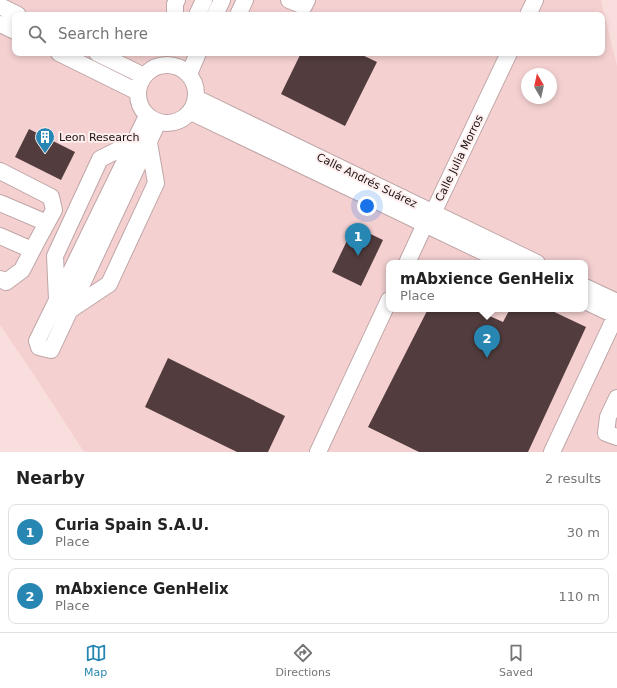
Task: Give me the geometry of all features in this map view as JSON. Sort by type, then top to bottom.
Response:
[{"type":"lane","points":[[175,12],[175,4],[177,0]]},
{"type":"lane","points":[[198,12],[204,0]]},
{"type":"lane","points":[[216,12],[222,0]]},
{"type":"lane","points":[[240,12],[246,0]]},
{"type":"lane","points":[[289,0],[304,6],[307,0]]},
{"type":"lane","points":[[529,12],[535,0]]},
{"type":"lane","points":[[0,6],[12,12]]},
{"type":"lane","points":[[0,24],[12,30]]},
{"type":"lane","points":[[65,56],[138,92]]},
{"type":"lane","points":[[102,56],[144,76]]},
{"type":"lane","points":[[189,74],[197,56]]},
{"type":"lane","name":"Calle Julia Morros","points":[[408,260],[509,56]]},
{"type":"lane","points":[[176,58],[189,74],[195,85],[194,105],[182,119],[170,123],[153,119],[140,105],[138,92],[144,76],[156,67],[165,65],[176,58]]},
{"type":"lane","name":"Calle Andrés Suárez","points":[[194,105],[429,218],[530,260]]},
{"type":"lane","points":[[142,142],[57,300],[37,341],[39,347],[51,350],[70,310],[153,119]]},
{"type":"lane","points":[[57,300],[55,256],[100,159],[142,142]]},
{"type":"lane","points":[[70,310],[109,284],[156,183],[142,142]]},
{"type":"lane","points":[[0,171],[51,197],[54,210],[22,270],[6,282],[0,279]]},
{"type":"lane","points":[[0,203],[47,223]]},
{"type":"lane","name":"Calle Andrés Suárez","points":[[429,218],[501,260]]},
{"type":"lane","points":[[0,236],[32,250]]},
{"type":"lane","points":[[588,288],[617,312]]},
{"type":"lane","points":[[588,302],[617,312]]},
{"type":"lane","points":[[318,452],[386,306]]},
{"type":"lane","points":[[552,452],[617,312]]},
{"type":"lane","points":[[617,398],[608,417],[606,433],[617,437]]},
{"type":"shaded area","points":[[0,0],[601,0],[604,12],[12,12],[12,56],[605,56],[605,16],[617,66],[617,452],[84,452],[0,325]]},
{"type":"building","points":[[300,56],[364,56],[377,62],[345,126],[281,94]]},
{"type":"building","name":"Leon Research","points":[[29,129],[75,152],[61,180],[15,157]]},
{"type":"building","points":[[354,226],[383,240],[361,286],[332,272]]},
{"type":"building","points":[[426,312],[481,312],[503,322],[508,312],[554,312],[586,327],[528,452],[419,452],[368,427]]},
{"type":"building","points":[[168,358],[285,416],[268,452],[237,452],[145,407]]},
{"type":"place","name":"Leon Research","points":[[45,154]]},
{"type":"place","name":"Curia Spain S.A.U.","points":[[358,256]]},
{"type":"place","name":"mAbxience GenHelix","points":[[487,358]]}]
